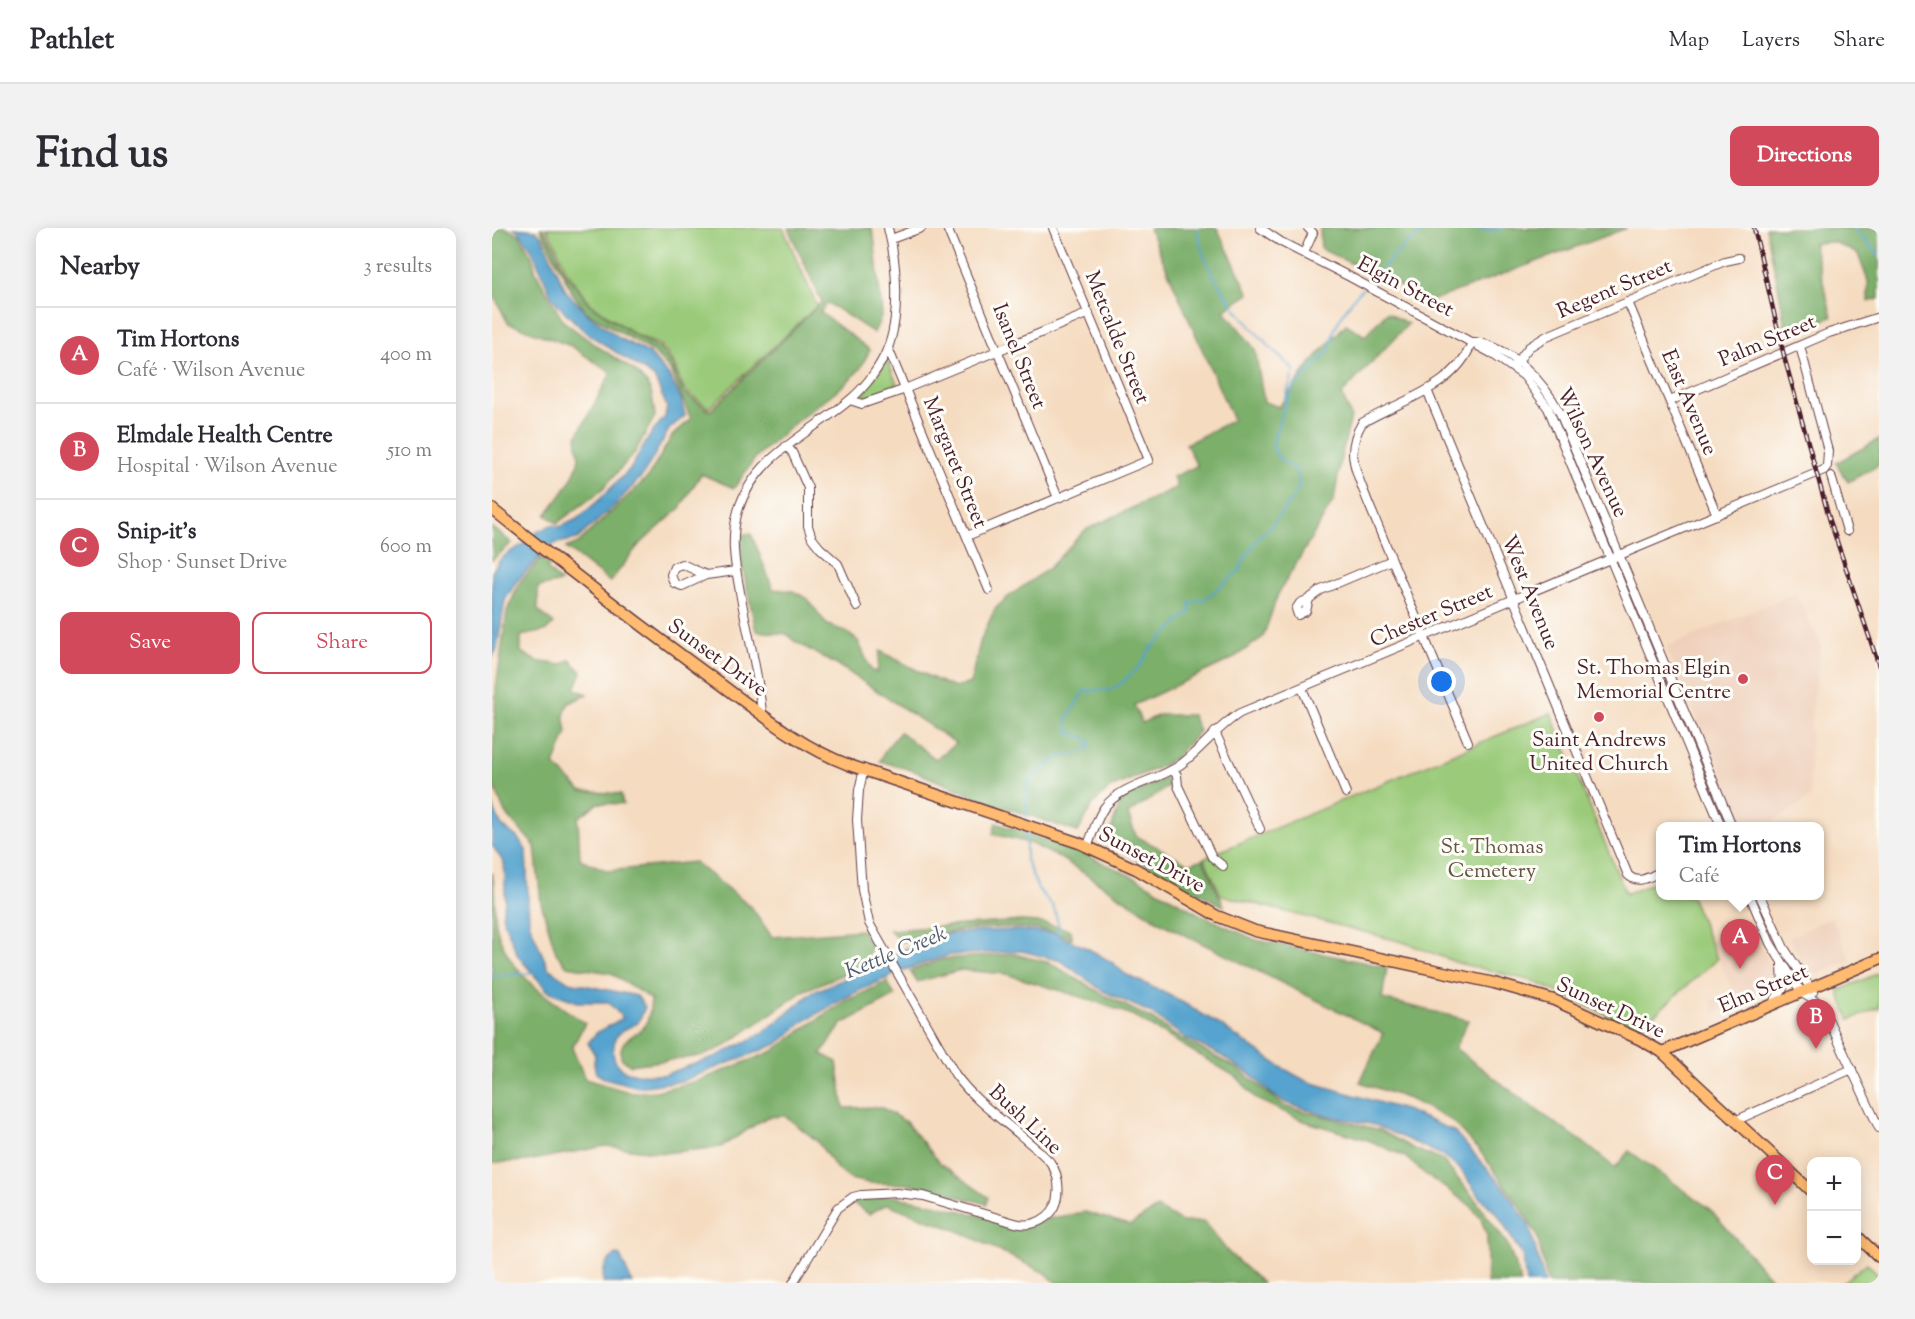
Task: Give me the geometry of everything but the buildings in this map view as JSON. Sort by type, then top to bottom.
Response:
[{"type":"main road","name":"Sunset Drive","points":[[492,509],[686,658],[792,737],[815,751],[849,765],[1088,847],[1136,869],[1217,916],[1255,931],[1494,983],[1539,996],[1596,1019],[1662,1052],[1807,1187]]},
{"type":"main road","name":"Elm Street","points":[[1662,1052],[1879,959]]},
{"type":"main road","points":[[1861,1239],[1879,1257]]},
{"type":"street","points":[[762,714],[758,678],[736,571],[733,535],[743,498],[757,473],[770,458],[850,400],[872,375],[888,348],[895,296],[891,239],[888,228]]},
{"type":"street","points":[[891,239],[921,228]]},
{"type":"street","name":"Isanel Street","points":[[947,228],[1059,498]]},
{"type":"street","name":"Metcalde Street","points":[[1053,228],[1149,460],[1059,498]]},
{"type":"street","name":"Elgin Street","points":[[1260,228],[1304,254],[1472,342]]},
{"type":"street","points":[[1304,254],[1313,233],[1308,228]]},
{"type":"street","name":"Regent Street","points":[[1515,365],[1529,347],[1541,339],[1725,261],[1739,258]]},
{"type":"street","name":"East Avenue","points":[[1628,302],[1717,515]]},
{"type":"street","points":[[850,400],[862,404],[906,389],[1089,313]]},
{"type":"street","name":"Palm Street","points":[[1670,401],[1758,362],[1843,328],[1879,317]]},
{"type":"street","points":[[1468,742],[1356,468],[1353,441],[1362,423],[1427,390],[1458,366],[1472,342]]},
{"type":"street","name":"Wilson Avenue","points":[[1472,342],[1515,365],[1542,384],[1560,413],[1620,555],[1697,754],[1720,822]]},
{"type":"street","name":"Chester Street","points":[[1088,847],[1102,810],[1111,800],[1126,790],[1172,770],[1189,758],[1226,722],[1240,713],[1822,471],[1827,466],[1828,452],[1800,346]]},
{"type":"street","name":"Margaret Street","points":[[888,348],[989,590]]},
{"type":"street","name":"Wilson Avenue","points":[[1515,365],[1548,408],[1610,559],[1697,754],[1730,822]]},
{"type":"street","name":"West Avenue","points":[[1427,390],[1628,875],[1640,881],[1656,874]]},
{"type":"street","points":[[786,446],[792,452],[808,488],[808,526],[812,538],[838,564],[858,607]]},
{"type":"street","points":[[1832,476],[1847,531]]},
{"type":"street","points":[[967,536],[1059,498]]},
{"type":"street","points":[[1309,599],[1321,590],[1392,560]]},
{"type":"street","points":[[706,575],[736,571]]},
{"type":"street","points":[[1302,688],[1346,793]]},
{"type":"street","points":[[1215,732],[1260,829]]},
{"type":"street","name":"Bush Line","points":[[793,1283],[837,1208],[853,1197],[870,1193],[910,1194],[1022,1225],[1033,1224],[1048,1216],[1055,1206],[1058,1195],[1058,1181],[1050,1162],[966,1088],[955,1074],[877,940],[867,915],[862,881],[857,809],[864,769]]},
{"type":"street","points":[[1172,770],[1177,775],[1179,786],[1212,857],[1223,866]]},
{"type":"street","points":[[1752,900],[1770,943],[1782,962],[1829,1021],[1879,1128]]},
{"type":"street","points":[[1762,900],[1807,991]]},
{"type":"street","points":[[1770,1006],[1783,988],[1782,962]]},
{"type":"street","points":[[1737,1120],[1852,1069]]},
{"type":"shaded area","points":[[1795,593],[1821,645],[1811,720],[1810,798],[1772,822],[1743,822],[1666,647]]},
{"type":"shaded area","points":[[1832,917],[1851,960],[1819,974],[1806,971],[1789,937]]},
{"type":"shaded area","points":[[1749,921],[1776,979],[1770,989],[1714,1013],[1711,1001],[1733,991],[1710,941]]},
{"type":"green space","points":[[492,228],[506,228],[519,234],[532,257],[536,272],[563,321],[635,371],[647,384],[652,395],[655,416],[635,452],[601,491],[557,523],[546,515],[575,472],[579,457],[578,434],[611,373],[571,346],[508,323],[492,292]]},
{"type":"green space","points":[[540,228],[543,228],[554,246],[564,271],[590,305],[661,349],[672,365],[683,392],[710,411],[822,302],[788,228],[871,228],[874,236],[882,315],[874,333],[828,303],[820,312],[870,350],[860,369],[756,457],[734,488],[701,474],[680,508],[637,547],[610,582],[566,548],[578,543],[648,477],[672,436],[691,419],[670,370],[652,351],[586,312],[572,292]]},
{"type":"green space","points":[[546,228],[783,228],[817,306],[709,408],[684,390],[674,365],[663,347],[635,334],[591,304],[566,270]]},
{"type":"green space","points":[[1149,228],[1217,228],[1249,294],[1224,310],[1255,349],[1264,402],[1279,407],[1310,364],[1346,324],[1365,336],[1387,312],[1408,324],[1342,394],[1351,417],[1334,500],[1278,594],[1263,637],[1232,659],[1134,705],[1142,723],[1159,715],[1192,715],[1199,731],[1175,758],[1162,766],[1110,788],[1093,804],[1078,832],[981,799],[914,771],[880,761],[886,749],[900,732],[936,759],[956,743],[844,669],[794,641],[787,634],[756,631],[742,566],[740,535],[751,533],[773,589],[793,591],[808,599],[826,624],[846,632],[858,641],[871,670],[877,673],[880,651],[955,688],[970,683],[981,639],[995,609],[1049,568],[1085,530],[1177,487],[1173,477],[1197,466],[1186,444],[1233,420]]},
{"type":"green space","points":[[1320,228],[1627,228],[1431,301],[1321,249]]},
{"type":"green space","points":[[1766,228],[1879,228],[1879,299],[1868,302],[1868,281],[1858,254],[1834,242],[1813,243],[1832,317],[1808,325],[1785,327]]},
{"type":"green space","points":[[885,362],[889,364],[897,384],[867,398],[863,394]]},
{"type":"green space","points":[[1879,439],[1879,465],[1848,482],[1836,463]]},
{"type":"green space","points":[[492,527],[512,543],[492,560]]},
{"type":"green space","points":[[542,558],[550,565],[547,569],[561,582],[538,587],[538,610],[554,624],[545,631],[521,636],[521,652],[536,661],[561,665],[570,660],[582,672],[575,689],[587,694],[568,704],[564,715],[567,732],[554,765],[581,791],[621,794],[623,804],[598,803],[578,818],[580,859],[608,871],[694,862],[752,908],[772,937],[862,930],[871,948],[863,966],[805,990],[723,1047],[701,1056],[630,1065],[621,1058],[624,1042],[639,1032],[647,1022],[651,999],[611,973],[567,966],[556,953],[541,903],[535,846],[505,813],[492,781],[496,688],[507,611],[520,582]]},
{"type":"green space","name":"St. Thomas Cemetery","points":[[1551,713],[1626,894],[1656,882],[1656,900],[1693,900],[1717,959],[1638,1029],[1533,981],[1458,963],[1406,943],[1221,895],[1204,858]]},
{"type":"green space","points":[[1166,778],[1169,786],[1128,814],[1136,836],[1189,864],[1203,859],[1224,906],[1161,874],[1107,842],[1121,799]]},
{"type":"green space","points":[[996,823],[1084,854],[1140,880],[1199,914],[1256,940],[1387,967],[1382,999],[1468,1020],[1455,1048],[1615,1168],[1629,1151],[1709,1208],[1772,1280],[1769,1283],[1548,1283],[1537,1235],[1523,1211],[1483,1155],[1451,1120],[1409,1099],[1360,1082],[1383,1033],[1163,924],[1062,859],[1030,843],[993,834]]},
{"type":"green space","points":[[492,872],[497,928],[514,964],[534,987],[585,1023],[572,1048],[585,1079],[632,1093],[656,1091],[698,1081],[773,1051],[844,1002],[887,982],[895,996],[842,1024],[821,1054],[837,1062],[844,1108],[881,1107],[906,1122],[940,1163],[988,1197],[987,1204],[911,1184],[869,1183],[850,1179],[837,1169],[817,1141],[785,1116],[767,1117],[721,1147],[664,1153],[606,1146],[527,1161],[492,1163]]},
{"type":"green space","points":[[1022,921],[1071,930],[1072,938],[1031,928],[1009,927],[963,930],[900,942],[890,930]]},
{"type":"green space","points":[[1014,954],[1050,963],[1104,995],[1152,1019],[1176,1036],[1238,1069],[1286,1107],[1380,1130],[1414,1149],[1442,1160],[1474,1198],[1508,1245],[1521,1283],[1487,1283],[1487,1235],[1481,1219],[1471,1206],[1425,1174],[1404,1156],[1368,1140],[1304,1121],[1256,1099],[1238,1078],[1132,1015],[1006,974],[961,970],[917,982],[910,971],[944,959]]},
{"type":"green space","points":[[1879,973],[1879,1009],[1850,1020],[1838,991]]},
{"type":"green space","points":[[890,1196],[929,1203],[1026,1227],[1047,1219],[1085,1212],[1130,1225],[1157,1208],[1182,1222],[1204,1222],[1228,1252],[1262,1283],[1056,1283],[1047,1274],[961,1232],[887,1204],[869,1214],[851,1202],[863,1198]]},
{"type":"green space","points":[[1867,1263],[1879,1275],[1879,1283],[1842,1283]]},
{"type":"water","points":[[513,228],[536,230],[542,237],[566,291],[586,313],[623,340],[649,353],[669,376],[681,399],[685,416],[670,428],[643,475],[615,505],[577,539],[553,544],[516,582],[505,600],[497,649],[492,658],[492,572],[499,561],[537,532],[551,525],[560,527],[577,519],[600,499],[631,468],[652,432],[665,417],[667,407],[654,377],[585,332],[558,305],[551,295],[532,250],[518,230]]},
{"type":"water","name":"Kettle Creek","points":[[492,804],[501,825],[517,837],[526,850],[529,922],[548,968],[569,982],[637,996],[645,1007],[638,1023],[623,1030],[615,1038],[613,1053],[615,1061],[624,1071],[663,1075],[715,1057],[764,1032],[813,992],[920,942],[947,934],[983,931],[1016,930],[1054,933],[1089,949],[1113,963],[1125,974],[1175,998],[1306,1081],[1408,1111],[1454,1131],[1504,1188],[1529,1225],[1545,1283],[1526,1283],[1523,1257],[1498,1215],[1479,1196],[1461,1170],[1442,1155],[1375,1125],[1325,1115],[1286,1103],[1273,1095],[1251,1075],[1222,1056],[1187,1039],[1149,1012],[1103,991],[1061,961],[1022,951],[949,955],[907,969],[852,994],[806,1020],[777,1044],[682,1081],[638,1087],[604,1078],[596,1073],[595,1055],[588,1043],[596,1033],[623,1018],[608,1002],[578,1002],[548,991],[518,956],[502,916],[505,901],[505,874],[504,863],[492,845]]},
{"type":"water","points":[[616,1255],[620,1256],[632,1283],[603,1283],[605,1267]]},
{"type":"waterway","points":[[1197,228],[1201,248],[1220,287],[1248,324],[1294,370],[1285,400]]},
{"type":"waterway","points":[[1368,283],[1405,245],[1431,228]]},
{"type":"waterway","points":[[1472,228],[1490,231],[1503,228]]},
{"type":"waterway","points":[[1853,228],[1879,255]]},
{"type":"waterway","points":[[1026,820],[1027,784],[1056,759],[1082,752],[1091,744],[1088,740],[1068,731],[1067,719],[1084,691],[1110,690],[1123,682],[1140,666],[1151,648],[1190,612],[1190,603],[1205,599],[1241,569],[1241,565],[1260,535],[1268,530],[1295,495],[1299,486],[1298,476],[1294,468],[1278,458],[1273,447],[1274,437],[1293,388],[1328,351],[1339,320],[1351,301],[1364,287]]},
{"type":"waterway","points":[[1026,829],[1026,860],[1038,889],[1054,908],[1059,927],[1057,937]]},
{"type":"waterway","points":[[492,976],[534,973]]},
{"type":"railway","points":[[1754,228],[1785,360],[1830,521],[1879,666]]},
{"type":"place","name":"St. Thomas Elgin Memorial Centre","points":[[1743,679]]},
{"type":"place","name":"Saint Andrews United Church","points":[[1599,717]]},
{"type":"place","name":"Tim Hortons","points":[[1740,969]]},
{"type":"place","name":"Elmdale Health Centre","points":[[1816,1049]]},
{"type":"place","name":"Snip-it's","points":[[1775,1205]]}]
